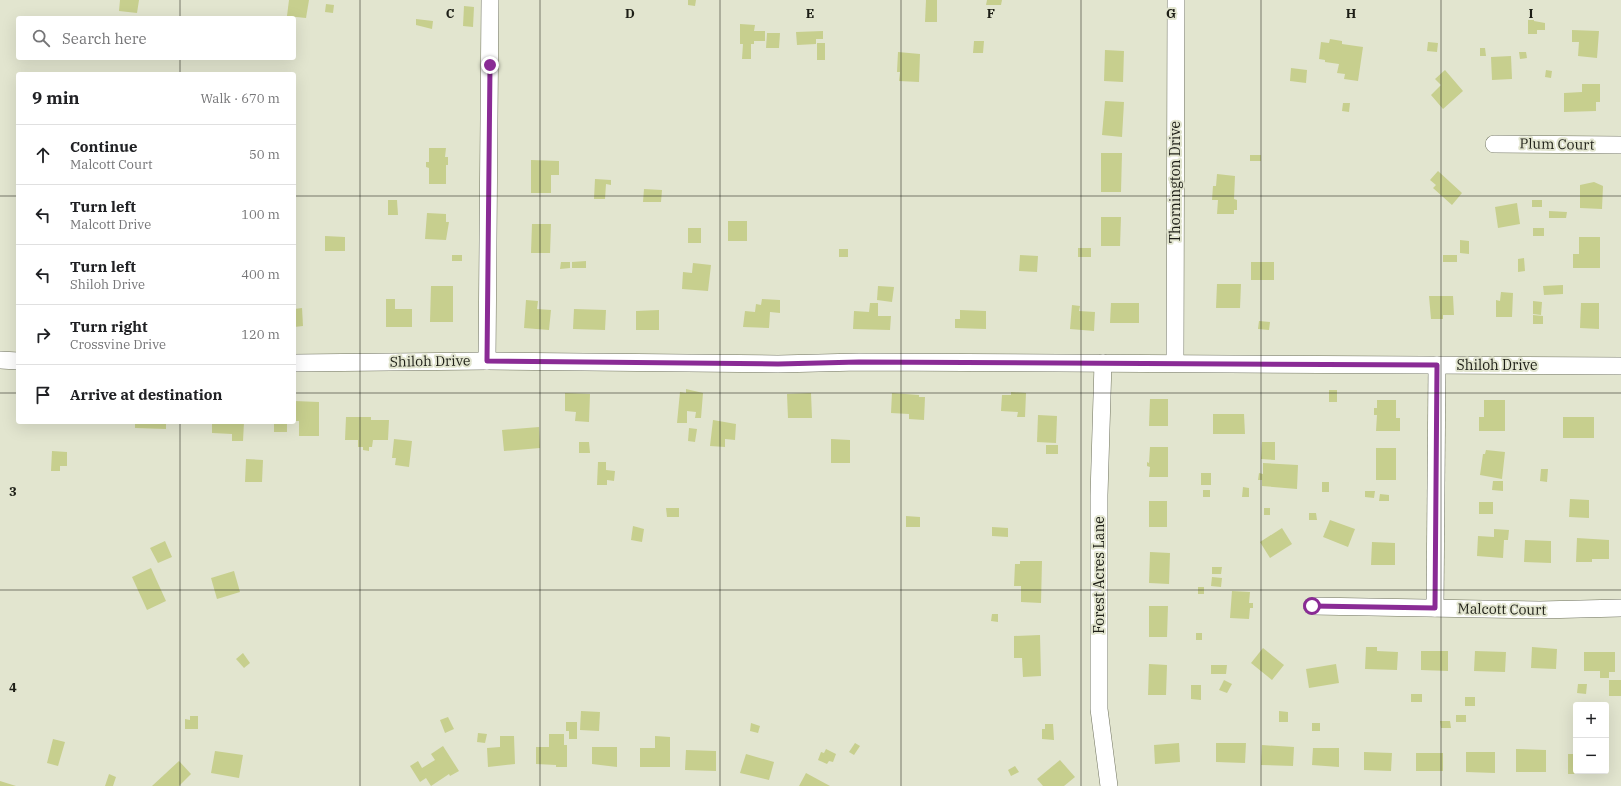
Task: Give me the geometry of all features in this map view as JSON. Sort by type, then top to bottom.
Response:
[{"type":"street","points":[[487,361],[490,0]]},
{"type":"street","name":"Thornington Drive","points":[[1175,363],[1176,0]]},
{"type":"street","name":"Plum Court","points":[[1494,144],[1621,145]]},
{"type":"street","points":[[0,360],[16,361]]},
{"type":"street","name":"Shiloh Drive","points":[[296,363],[487,361],[778,364],[859,362],[1621,366]]},
{"type":"street","name":"Forest Acres Lane","points":[[1103,363],[1099,495],[1099,709],[1109,786]]},
{"type":"street","points":[[1435,608],[1437,365]]},
{"type":"street","name":"Malcott Court","points":[[1312,606],[1540,610],[1621,608]]},
{"type":"building","points":[[120,0],[139,0],[137,13],[119,11]]},
{"type":"building","points":[[289,0],[309,0],[306,18],[287,16]]},
{"type":"building","points":[[688,0],[696,0],[695,6],[688,5]]},
{"type":"building","points":[[926,0],[937,0],[937,22],[925,22]]},
{"type":"building","points":[[987,0],[1002,0],[1001,5],[986,5]]},
{"type":"building","points":[[326,4],[334,5],[333,13],[325,12]]},
{"type":"building","points":[[464,6],[474,7],[473,27],[463,26]]},
{"type":"building","points":[[1528,8],[1533,8],[1534,21],[1545,23],[1545,30],[1537,30],[1537,34],[1528,34]]},
{"type":"building","points":[[416,19],[433,21],[432,29],[416,25]]},
{"type":"building","points":[[740,24],[755,25],[754,31],[765,31],[765,41],[754,41],[754,44],[751,44],[751,59],[742,59],[743,44],[740,44]]},
{"type":"building","points":[[1572,30],[1599,31],[1597,58],[1578,56],[1579,42],[1572,42]]},
{"type":"building","points":[[823,31],[823,39],[816,39],[816,44],[797,45],[796,32]]},
{"type":"building","points":[[767,33],[780,33],[779,48],[766,48]]},
{"type":"building","points":[[1330,39],[1342,41],[1342,44],[1363,47],[1358,81],[1344,79],[1345,74],[1337,73],[1339,64],[1325,62],[1325,60],[1319,59],[1321,42],[1329,43]]},
{"type":"building","points":[[974,41],[984,41],[983,53],[973,53]]},
{"type":"building","points":[[1428,42],[1438,43],[1437,52],[1427,51]]},
{"type":"building","points":[[817,43],[825,43],[825,60],[817,60]]},
{"type":"building","points":[[1480,48],[1485,48],[1486,56],[1480,56]]},
{"type":"building","points":[[1105,50],[1124,51],[1123,82],[1104,81]]},
{"type":"building","points":[[898,52],[920,54],[919,82],[899,81],[900,72],[897,72]]},
{"type":"building","points":[[1519,52],[1526,52],[1527,58],[1520,59]]},
{"type":"building","points":[[1511,56],[1512,79],[1492,80],[1491,57]]},
{"type":"building","points":[[1291,68],[1307,70],[1306,83],[1290,81]]},
{"type":"building","points":[[1445,70],[1463,91],[1443,109],[1431,95],[1441,85],[1435,79]]},
{"type":"building","points":[[1546,70],[1552,71],[1551,78],[1545,77]]},
{"type":"building","points":[[1582,84],[1600,84],[1600,102],[1596,102],[1596,111],[1564,112],[1564,93],[1582,92]]},
{"type":"building","points":[[1105,101],[1124,102],[1122,137],[1102,135]]},
{"type":"building","points":[[1343,103],[1350,103],[1349,112],[1342,111]]},
{"type":"building","points":[[429,148],[446,148],[445,157],[448,157],[448,165],[446,165],[446,184],[429,184],[429,168],[426,167],[426,162],[429,162]]},
{"type":"building","points":[[1101,153],[1122,153],[1121,192],[1101,192]]},
{"type":"building","points":[[1250,155],[1261,155],[1261,161],[1250,161]]},
{"type":"building","points":[[531,160],[559,161],[559,175],[551,175],[551,193],[531,193]]},
{"type":"building","points":[[1438,171],[1462,193],[1452,205],[1433,188],[1436,185],[1430,180]]},
{"type":"building","points":[[1217,174],[1235,176],[1234,199],[1237,200],[1237,210],[1234,210],[1234,214],[1217,214],[1218,200],[1212,200],[1213,186],[1216,186]]},
{"type":"building","points":[[595,179],[611,180],[611,185],[606,184],[605,199],[594,199]]},
{"type":"building","points":[[1594,182],[1603,186],[1602,209],[1580,208],[1580,185]]},
{"type":"building","points":[[644,189],[662,190],[661,202],[643,202]]},
{"type":"building","points":[[388,200],[397,200],[398,215],[388,215]]},
{"type":"building","points":[[1532,200],[1542,200],[1542,207],[1532,207]]},
{"type":"building","points":[[1517,203],[1520,224],[1498,228],[1495,207]]},
{"type":"building","points":[[1549,211],[1567,212],[1566,218],[1549,218]]},
{"type":"building","points":[[427,213],[446,214],[446,222],[449,222],[446,240],[425,239]]},
{"type":"building","points":[[1101,217],[1121,217],[1120,246],[1101,246]]},
{"type":"building","points":[[728,221],[747,221],[747,241],[728,241]]},
{"type":"building","points":[[532,224],[551,224],[550,253],[531,253]]},
{"type":"building","points":[[688,228],[701,228],[701,243],[688,243]]},
{"type":"building","points":[[1533,228],[1544,228],[1544,236],[1533,236]]},
{"type":"building","points":[[325,236],[345,237],[345,251],[325,251]]},
{"type":"building","points":[[1579,237],[1600,237],[1600,268],[1573,268],[1573,254],[1579,254]]},
{"type":"building","points":[[1460,240],[1469,241],[1469,254],[1460,253]]},
{"type":"building","points":[[1078,248],[1091,248],[1091,257],[1078,257]]},
{"type":"building","points":[[839,249],[848,249],[848,257],[839,257]]},
{"type":"building","points":[[452,255],[462,255],[462,261],[452,261]]},
{"type":"building","points":[[1020,255],[1038,256],[1037,272],[1019,271]]},
{"type":"building","points":[[1443,255],[1457,255],[1457,262],[1443,262]]},
{"type":"building","points":[[1524,258],[1525,271],[1518,272],[1518,259]]},
{"type":"building","points":[[586,261],[586,268],[572,268],[572,262]]},
{"type":"building","points":[[561,262],[570,262],[570,268],[560,269]]},
{"type":"building","points":[[1251,262],[1274,262],[1274,280],[1251,280]]},
{"type":"building","points":[[693,263],[711,265],[708,291],[682,289],[683,272],[692,273]]},
{"type":"building","points":[[1217,284],[1241,284],[1240,308],[1216,308]]},
{"type":"building","points":[[1563,285],[1563,294],[1544,295],[1543,286]]},
{"type":"building","points":[[431,286],[453,286],[453,322],[430,322]]},
{"type":"building","points":[[878,286],[894,287],[892,302],[877,300]]},
{"type":"building","points":[[1501,292],[1513,293],[1512,317],[1496,317],[1496,300],[1500,301]]},
{"type":"building","points":[[1429,296],[1453,296],[1454,315],[1443,315],[1443,319],[1431,319]]},
{"type":"building","points":[[386,299],[395,299],[395,309],[412,309],[412,327],[386,327]]},
{"type":"building","points":[[762,299],[780,300],[780,313],[770,312],[769,328],[743,327],[745,311],[755,312],[756,304],[761,305]]},
{"type":"building","points":[[526,300],[538,301],[537,309],[551,310],[549,330],[524,328]]},
{"type":"building","points":[[1533,301],[1542,302],[1541,315],[1533,314]]},
{"type":"building","points":[[870,303],[878,303],[878,316],[891,316],[890,330],[853,329],[854,311],[869,312]]},
{"type":"building","points":[[1111,303],[1139,303],[1139,323],[1110,323]]},
{"type":"building","points":[[1581,303],[1599,303],[1599,329],[1580,328]]},
{"type":"building","points":[[1072,305],[1080,306],[1079,311],[1095,312],[1094,331],[1070,329]]},
{"type":"building","points":[[302,308],[303,326],[296,327],[296,309]]},
{"type":"building","points":[[574,309],[606,310],[605,330],[573,329]]},
{"type":"building","points":[[659,310],[659,330],[636,330],[636,311]]},
{"type":"building","points":[[960,310],[986,311],[986,329],[955,328],[955,319],[960,319]]},
{"type":"building","points":[[1533,315],[1543,316],[1543,324],[1533,324]]},
{"type":"building","points":[[1259,321],[1270,322],[1269,330],[1258,329]]},
{"type":"building","points":[[686,389],[703,393],[701,418],[695,418],[696,412],[687,411],[687,423],[677,423],[680,392],[686,393]]},
{"type":"building","points":[[1329,390],[1337,390],[1337,402],[1329,402]]},
{"type":"building","points":[[1011,392],[1026,393],[1025,417],[1017,417],[1018,412],[1001,411],[1002,395],[1011,395]]},
{"type":"building","points":[[565,393],[590,394],[589,422],[575,421],[576,412],[565,411]]},
{"type":"building","points":[[811,393],[812,418],[788,418],[787,394]]},
{"type":"building","points":[[892,393],[919,395],[919,397],[925,397],[924,420],[909,419],[909,414],[891,413]]},
{"type":"building","points":[[1150,399],[1168,399],[1168,426],[1149,426]]},
{"type":"building","points":[[1377,400],[1396,400],[1396,418],[1400,418],[1400,431],[1376,431],[1377,415],[1374,415],[1374,408],[1377,408]]},
{"type":"building","points":[[1484,400],[1505,400],[1505,431],[1479,431],[1479,417],[1484,417]]},
{"type":"building","points":[[296,401],[319,402],[319,436],[299,436],[299,421],[296,421]]},
{"type":"building","points":[[1213,414],[1244,414],[1245,434],[1213,434]]},
{"type":"building","points":[[1038,415],[1057,416],[1056,443],[1037,442]]},
{"type":"building","points":[[346,417],[371,417],[371,420],[389,420],[388,440],[373,440],[372,447],[369,447],[369,451],[363,450],[363,447],[358,447],[358,440],[345,440]]},
{"type":"building","points":[[1563,417],[1594,417],[1594,438],[1563,438]]},
{"type":"building","points":[[713,420],[736,424],[735,440],[725,439],[725,447],[710,446]]},
{"type":"building","points":[[135,424],[166,424],[166,429],[135,428]]},
{"type":"building","points":[[212,424],[244,424],[243,441],[232,441],[232,434],[212,433]]},
{"type":"building","points":[[274,424],[287,424],[287,432],[274,432]]},
{"type":"building","points":[[539,427],[540,448],[504,451],[502,430]]},
{"type":"building","points":[[689,428],[697,429],[695,442],[688,441]]},
{"type":"building","points":[[394,439],[412,441],[409,467],[395,465],[396,458],[392,458]]},
{"type":"building","points":[[831,439],[850,440],[850,463],[831,463]]},
{"type":"building","points":[[579,442],[589,442],[590,453],[579,453]]},
{"type":"building","points":[[1262,442],[1275,442],[1275,460],[1261,459]]},
{"type":"building","points":[[1046,445],[1058,445],[1058,454],[1046,454]]},
{"type":"building","points":[[1150,447],[1168,447],[1168,477],[1149,477],[1150,467],[1147,466],[1147,462],[1149,463]]},
{"type":"building","points":[[1376,448],[1396,448],[1396,480],[1376,480]]},
{"type":"building","points":[[1486,450],[1505,452],[1502,479],[1480,475],[1483,454],[1485,454]]},
{"type":"building","points":[[52,451],[67,452],[67,466],[60,466],[60,471],[51,471]]},
{"type":"building","points":[[246,459],[263,460],[262,482],[245,482]]},
{"type":"building","points":[[598,462],[606,462],[606,470],[615,471],[614,481],[607,480],[607,485],[597,485]]},
{"type":"building","points":[[1263,463],[1298,465],[1297,489],[1262,486],[1262,480],[1258,480],[1259,473],[1263,474]]},
{"type":"building","points":[[1541,469],[1548,469],[1547,482],[1540,481]]},
{"type":"building","points":[[1201,473],[1211,473],[1211,485],[1201,485]]},
{"type":"building","points":[[1493,481],[1503,481],[1503,491],[1492,490]]},
{"type":"building","points":[[1322,482],[1329,482],[1329,492],[1322,492]]},
{"type":"building","points":[[1243,487],[1249,488],[1249,497],[1242,497]]},
{"type":"building","points":[[1203,490],[1210,490],[1210,497],[1203,497]]},
{"type":"building","points":[[1365,491],[1375,491],[1374,498],[1365,497]]},
{"type":"building","points":[[1380,494],[1389,495],[1389,501],[1379,501]]},
{"type":"building","points":[[1570,499],[1589,500],[1589,518],[1569,517]]},
{"type":"building","points":[[1149,501],[1167,501],[1167,527],[1149,527]]},
{"type":"building","points":[[1479,502],[1493,502],[1493,514],[1479,514]]},
{"type":"building","points":[[666,508],[679,508],[679,517],[667,517]]},
{"type":"building","points":[[1264,508],[1270,508],[1270,515],[1264,515]]},
{"type":"building","points":[[1309,513],[1316,513],[1317,520],[1309,520]]},
{"type":"building","points":[[906,516],[920,517],[920,527],[906,527]]},
{"type":"building","points":[[1330,520],[1355,529],[1348,547],[1323,537]]},
{"type":"building","points":[[633,526],[644,529],[642,542],[631,540]]},
{"type":"building","points":[[992,527],[1008,528],[1008,537],[992,536]]},
{"type":"building","points":[[1282,528],[1292,544],[1270,558],[1260,542]]},
{"type":"building","points":[[1494,529],[1509,530],[1508,540],[1504,540],[1503,558],[1477,556],[1478,536],[1494,537]]},
{"type":"building","points":[[1577,538],[1609,540],[1609,559],[1592,559],[1592,562],[1576,562]]},
{"type":"building","points":[[1525,540],[1551,541],[1551,563],[1524,562]]},
{"type":"building","points":[[165,541],[172,557],[158,563],[150,548]]},
{"type":"building","points":[[1372,542],[1395,543],[1395,565],[1371,565]]},
{"type":"building","points":[[1150,552],[1170,553],[1169,584],[1149,583]]},
{"type":"building","points":[[1020,561],[1042,561],[1041,603],[1021,602],[1021,586],[1014,586],[1015,564],[1020,564]]},
{"type":"building","points":[[1212,567],[1222,567],[1221,574],[1212,574]]},
{"type":"building","points":[[151,568],[166,601],[147,610],[132,577]]},
{"type":"building","points":[[234,571],[240,592],[217,599],[211,578]]},
{"type":"building","points":[[1212,577],[1222,578],[1221,587],[1211,586]]},
{"type":"building","points":[[1198,587],[1204,587],[1204,594],[1198,594]]},
{"type":"building","points":[[1232,591],[1250,592],[1249,603],[1253,603],[1253,608],[1250,608],[1249,619],[1230,618]]},
{"type":"building","points":[[1149,606],[1168,606],[1167,637],[1149,637]]},
{"type":"building","points":[[992,614],[998,614],[998,622],[991,621]]},
{"type":"building","points":[[1196,633],[1202,633],[1202,640],[1196,640]]},
{"type":"building","points":[[1040,635],[1041,676],[1023,677],[1022,658],[1014,658],[1014,636]]},
{"type":"building","points":[[1366,647],[1377,647],[1377,651],[1398,652],[1397,670],[1365,669]]},
{"type":"building","points":[[1532,647],[1557,649],[1556,669],[1531,668]]},
{"type":"building","points":[[1263,648],[1284,665],[1272,680],[1251,663]]},
{"type":"building","points":[[1421,651],[1448,651],[1448,671],[1421,670]]},
{"type":"building","points":[[1475,651],[1506,652],[1505,672],[1474,671]]},
{"type":"building","points":[[1584,652],[1615,652],[1615,672],[1609,672],[1609,678],[1600,678],[1600,671],[1584,671]]},
{"type":"building","points":[[243,653],[250,663],[244,668],[236,659]]},
{"type":"building","points":[[1149,664],[1167,665],[1166,695],[1148,695]]},
{"type":"building","points":[[1336,664],[1339,683],[1309,688],[1306,669]]},
{"type":"building","points":[[1211,665],[1227,665],[1226,674],[1211,674]]},
{"type":"building","points":[[1224,680],[1232,684],[1227,693],[1219,690]]},
{"type":"building","points":[[1609,680],[1621,680],[1621,696],[1609,696]]},
{"type":"building","points":[[1578,684],[1587,684],[1586,694],[1577,693]]},
{"type":"building","points":[[1191,685],[1201,685],[1201,700],[1191,699]]},
{"type":"building","points":[[1411,694],[1422,694],[1422,702],[1411,702]]},
{"type":"building","points":[[1465,697],[1475,697],[1475,706],[1465,706]]},
{"type":"building","points":[[581,711],[600,712],[599,731],[580,730]]},
{"type":"building","points":[[1279,711],[1288,712],[1288,722],[1279,722]]},
{"type":"building","points":[[1456,715],[1466,715],[1466,722],[1456,722]]},
{"type":"building","points":[[190,716],[198,716],[198,729],[185,729],[185,719],[190,720]]},
{"type":"building","points":[[448,717],[454,729],[445,733],[440,720]]},
{"type":"building","points":[[1440,721],[1450,721],[1451,728],[1441,728]]},
{"type":"building","points":[[566,722],[577,722],[577,739],[569,739],[569,731],[566,731]]},
{"type":"building","points":[[751,723],[760,726],[758,733],[750,731]]},
{"type":"building","points":[[1312,723],[1320,723],[1320,731],[1312,731]]},
{"type":"building","points":[[1045,724],[1053,724],[1054,740],[1042,739],[1042,729],[1045,729]]},
{"type":"building","points":[[478,733],[487,734],[485,743],[477,742]]},
{"type":"building","points":[[549,734],[564,734],[564,745],[567,745],[567,767],[536,764],[536,747],[549,747]]},
{"type":"building","points":[[500,736],[514,736],[515,764],[488,767],[487,748],[500,747]]},
{"type":"building","points":[[655,736],[670,737],[670,767],[640,767],[640,748],[655,748]]},
{"type":"building","points":[[53,739],[65,742],[58,766],[47,763]]},
{"type":"building","points":[[855,743],[860,746],[854,755],[849,752]]},
{"type":"building","points":[[1179,743],[1180,762],[1155,764],[1154,745]]},
{"type":"building","points":[[1216,743],[1246,743],[1245,763],[1216,762]]},
{"type":"building","points":[[1262,745],[1294,747],[1293,766],[1261,765]]},
{"type":"building","points":[[443,746],[459,771],[450,776],[449,774],[431,786],[426,778],[420,782],[410,766],[418,761],[422,768],[435,760],[431,754]]},
{"type":"building","points":[[592,747],[617,747],[617,767],[592,764]]},
{"type":"building","points":[[1313,748],[1339,748],[1339,767],[1312,765]]},
{"type":"building","points":[[826,749],[836,754],[833,762],[829,761],[827,764],[818,760],[821,752],[824,753]]},
{"type":"building","points":[[1516,749],[1546,750],[1546,772],[1516,772]]},
{"type":"building","points":[[686,750],[716,751],[716,771],[685,770]]},
{"type":"building","points":[[215,751],[243,755],[239,778],[211,773]]},
{"type":"building","points":[[1364,752],[1392,753],[1391,771],[1364,770]]},
{"type":"building","points":[[1466,752],[1495,752],[1495,773],[1466,772]]},
{"type":"building","points":[[1416,753],[1443,753],[1443,771],[1416,771]]},
{"type":"building","points":[[746,754],[774,762],[769,780],[740,773]]},
{"type":"building","points":[[1568,754],[1573,754],[1573,774],[1568,774]]},
{"type":"building","points":[[1060,760],[1075,777],[1064,786],[1043,786],[1037,779]]},
{"type":"building","points":[[179,761],[191,774],[179,786],[152,786]]},
{"type":"building","points":[[1015,766],[1019,772],[1011,776],[1008,770]]},
{"type":"building","points":[[806,773],[830,786],[799,786]]},
{"type":"building","points":[[109,774],[116,777],[113,786],[105,786]]},
{"type":"building","points":[[0,781],[16,786],[0,786]]},
{"type":"route","points":[[490,65],[487,361],[778,364],[859,362],[1437,365],[1435,608],[1312,606]]}]
